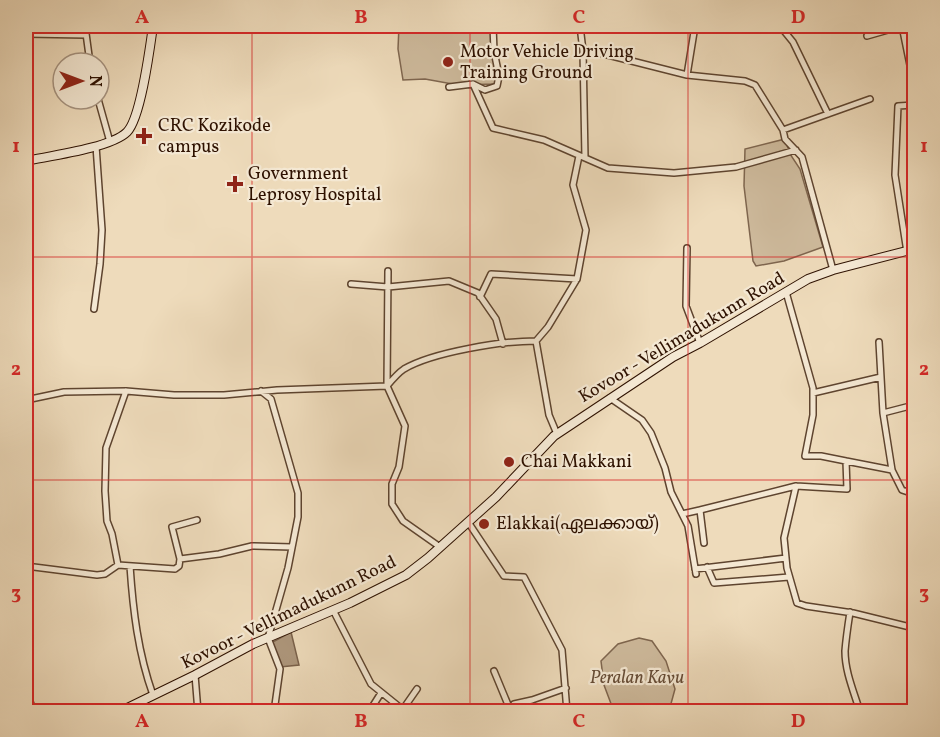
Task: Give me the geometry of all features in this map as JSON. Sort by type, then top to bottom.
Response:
[{"type":"street","points":[[85,26],[88,51]]},
{"type":"street","points":[[26,161],[96,146],[110,142],[126,133],[133,122],[146,73],[153,26]]},
{"type":"street","points":[[449,87],[473,84],[485,90],[497,86],[499,76],[494,51],[493,26]]},
{"type":"street","points":[[26,400],[64,392],[126,391],[195,396],[387,386],[404,370],[435,356],[503,344],[536,341],[548,327],[576,279],[586,230],[573,185],[582,157],[583,51],[580,26]]},
{"type":"street","points":[[687,75],[695,26]]},
{"type":"street","points":[[780,26],[793,42],[828,114]]},
{"type":"street","points":[[867,36],[902,26],[912,75]]},
{"type":"street","points":[[26,34],[86,35]]},
{"type":"street","points":[[583,51],[687,75],[745,81],[755,85],[783,130],[785,139],[802,157],[833,270]]},
{"type":"street","points":[[473,84],[493,128],[544,140],[608,168],[674,173],[736,167],[796,150]]},
{"type":"street","points":[[783,130],[870,99]]},
{"type":"street","points":[[911,250],[896,175],[898,106],[915,105]]},
{"type":"street","points":[[101,111],[110,142]]},
{"type":"street","points":[[94,309],[102,230],[96,146]]},
{"type":"street","points":[[687,248],[687,306],[700,344]]},
{"type":"street","name":"Kovoor - Vellimadukunn Road","points":[[119,711],[268,638],[395,582],[428,558],[496,497],[557,434],[673,357],[700,344],[808,279],[833,270],[911,250]]},
{"type":"street","points":[[388,271],[387,386],[405,426],[399,467],[392,484],[392,504],[403,521],[440,547]]},
{"type":"street","points":[[480,297],[490,274],[576,279]]},
{"type":"street","points":[[351,284],[388,287],[449,281],[478,293],[496,320],[503,344]]},
{"type":"street","points":[[786,292],[802,344],[813,393],[813,415],[805,456],[821,456],[892,470]]},
{"type":"street","points":[[536,341],[549,415],[557,434]]},
{"type":"street","points":[[879,342],[883,413],[892,470],[902,490],[915,494]]},
{"type":"street","points":[[813,393],[881,377]]},
{"type":"street","points":[[118,565],[107,521],[106,448],[126,391]]},
{"type":"street","points":[[261,391],[271,399],[298,493],[298,517],[292,547],[268,638],[280,669],[274,711]]},
{"type":"street","points":[[610,398],[642,420],[651,433],[665,468],[671,492],[688,526],[696,571],[707,567],[786,558]]},
{"type":"street","points":[[883,413],[915,405]]},
{"type":"street","points":[[682,514],[796,486],[848,489],[846,461]]},
{"type":"street","points":[[796,486],[784,538],[789,577],[797,603],[850,612],[915,628]]},
{"type":"street","points":[[700,510],[704,543]]},
{"type":"street","points":[[915,511],[915,561]]},
{"type":"street","points":[[26,566],[97,575],[105,574],[118,565],[175,568],[179,566],[180,559],[172,527],[197,520]]},
{"type":"street","points":[[468,522],[504,576],[524,577],[531,588],[562,650],[567,711]]},
{"type":"street","points":[[180,559],[219,554],[252,546],[292,547]]},
{"type":"street","points":[[130,566],[140,648],[153,695]]},
{"type":"street","points":[[707,567],[714,583],[789,577]]},
{"type":"street","points":[[333,610],[372,684],[381,693],[402,710],[417,689]]},
{"type":"street","points":[[850,612],[845,651],[846,663],[860,711]]},
{"type":"street","points":[[495,671],[513,711]]},
{"type":"street","points":[[195,675],[198,711]]},
{"type":"street","points":[[513,711],[514,704],[566,688]]},
{"type":"street","points":[[26,691],[32,711]]},
{"type":"street","points":[[369,711],[381,693]]},
{"type":"green space","name":"Motor Vehicle Driving Training Ground","points":[[399,26],[493,26],[496,84],[458,85],[425,79],[403,80],[398,49]]},
{"type":"green space","points":[[785,139],[790,154],[800,169],[823,247],[784,261],[756,266],[753,261],[744,186],[745,149]]},
{"type":"green space","name":"Peralan Kavu","points":[[639,638],[652,641],[666,661],[675,689],[669,711],[614,712],[604,685],[601,661],[618,644]]},
{"type":"shaded area","points":[[291,632],[299,665],[280,667],[269,644]]},
{"type":"place","name":"Motor Vehicle Driving Training Ground","points":[[448,62]]},
{"type":"place","name":"CRC Kozikode campus","points":[[144,136]]},
{"type":"place","name":"Government Leprosy Hospital","points":[[235,184]]},
{"type":"place","name":"Chai Makkani","points":[[509,462]]},
{"type":"place","name":"Elakkai(ഏലക്കായ്)","points":[[484,524]]}]
